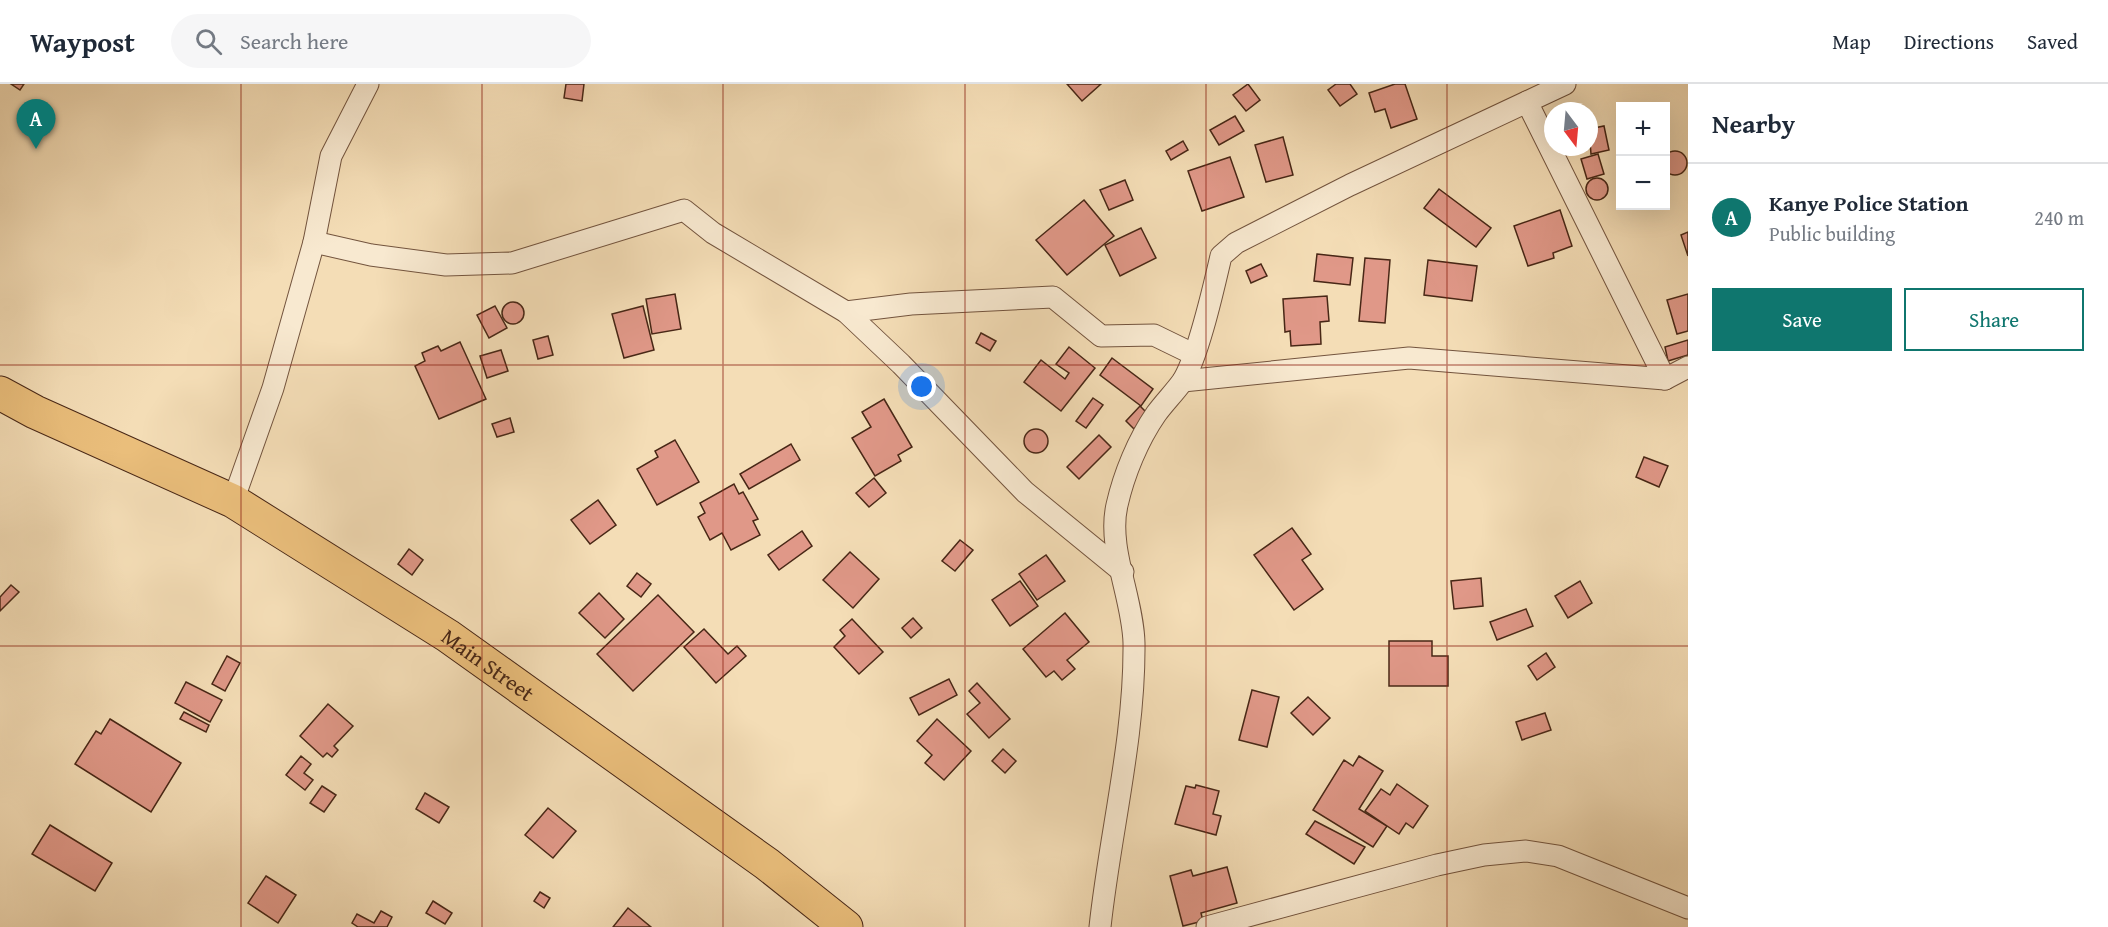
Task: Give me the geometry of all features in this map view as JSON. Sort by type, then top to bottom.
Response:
[{"type":"highway","name":"Main Street","points":[[0,374],[48,402],[104,443]]},
{"type":"highway","name":"Main Street","points":[[0,393],[233,501],[448,636],[767,864],[846,927]]},
{"type":"street","points":[[233,501],[273,388],[314,242],[331,156],[368,84]]},
{"type":"street","points":[[1100,927],[1128,736],[1133,655],[1131,610],[1114,531],[1122,485],[1154,416],[1183,381],[1221,256],[1236,243],[1350,185],[1565,84]]},
{"type":"street","points":[[1527,102],[1665,379]]},
{"type":"street","points":[[314,242],[371,255],[446,265],[512,263],[684,210],[713,233],[846,312],[901,364],[1025,492],[1123,573]]},
{"type":"street","points":[[846,312],[911,304],[1053,297],[1101,336],[1154,334],[1193,354]]},
{"type":"street","points":[[1183,381],[1409,358],[1665,379],[1688,367]]},
{"type":"street","points":[[1207,927],[1437,865],[1484,855],[1526,851],[1558,856],[1688,908]]},
{"type":"building","points":[[11,84],[24,84],[20,90]]},
{"type":"building","points":[[566,84],[584,84],[582,101],[564,98]]},
{"type":"building","points":[[1067,84],[1101,84],[1082,101]]},
{"type":"building","points":[[1248,84],[1260,100],[1246,111],[1233,95]]},
{"type":"building","points":[[1336,84],[1350,84],[1357,94],[1340,106],[1328,90]]},
{"type":"building","points":[[1395,84],[1405,84],[1417,119],[1391,128],[1385,109],[1375,112],[1369,93]]},
{"type":"building","points":[[1235,116],[1244,131],[1219,145],[1210,130]]},
{"type":"building","points":[[1604,126],[1609,150],[1598,152],[1598,127]]},
{"type":"building","points":[[1283,137],[1293,175],[1266,182],[1255,145]]},
{"type":"building","points":[[1183,141],[1188,150],[1171,160],[1166,151]]},
{"type":"building","points":[[1670,152],[1680,152],[1686,158],[1684,172],[1670,174]]},
{"type":"building","points":[[1598,154],[1604,174],[1587,179],[1581,159],[1598,156]]},
{"type":"building","points":[[1230,157],[1244,197],[1202,211],[1188,171]]},
{"type":"building","points":[[1597,178],[1607,185],[1608,189],[1601,199],[1597,200],[1587,193],[1586,189],[1593,179]]},
{"type":"building","points":[[1125,180],[1133,200],[1109,210],[1100,190]]},
{"type":"building","points":[[1439,189],[1491,228],[1476,247],[1424,208]]},
{"type":"building","points":[[1084,200],[1114,236],[1067,275],[1036,240]]},
{"type":"building","points":[[1560,210],[1572,246],[1553,253],[1554,258],[1528,266],[1514,226]]},
{"type":"building","points":[[1141,228],[1156,258],[1120,276],[1105,245]]},
{"type":"building","points":[[1688,232],[1688,256],[1681,235]]},
{"type":"building","points":[[1317,254],[1353,258],[1350,285],[1314,281]]},
{"type":"building","points":[[1365,258],[1390,260],[1385,323],[1359,321]]},
{"type":"building","points":[[1428,260],[1477,266],[1472,301],[1424,295]]},
{"type":"building","points":[[1261,264],[1267,276],[1251,283],[1246,271]]},
{"type":"building","points":[[675,294],[681,329],[652,334],[646,299]]},
{"type":"building","points":[[1688,294],[1688,331],[1677,334],[1667,300]]},
{"type":"building","points":[[1327,296],[1329,321],[1320,322],[1321,344],[1291,346],[1290,331],[1285,332],[1283,299]]},
{"type":"building","points":[[513,302],[521,305],[524,313],[521,321],[513,324],[505,321],[502,313],[505,305]]},
{"type":"building","points":[[495,306],[507,328],[489,338],[477,315]]},
{"type":"building","points":[[643,306],[654,350],[624,358],[612,314]]},
{"type":"building","points":[[981,333],[996,341],[990,351],[976,343]]},
{"type":"building","points":[[548,336],[553,355],[538,359],[533,340]]},
{"type":"building","points":[[1688,340],[1688,355],[1668,361],[1665,347]]},
{"type":"building","points":[[460,342],[486,399],[439,419],[415,366],[425,361],[422,353],[438,346],[441,351]]},
{"type":"building","points":[[1069,347],[1095,368],[1061,411],[1024,382],[1041,360],[1065,379],[1069,373],[1056,364]]},
{"type":"building","points":[[501,350],[508,371],[487,378],[480,356]]},
{"type":"building","points":[[1112,358],[1153,389],[1141,406],[1100,375]]},
{"type":"building","points":[[1093,398],[1103,405],[1086,428],[1076,421]]},
{"type":"building","points":[[884,399],[912,447],[898,455],[901,461],[875,476],[852,438],[871,427],[862,412]]},
{"type":"building","points":[[1140,406],[1148,414],[1134,429],[1126,421]]},
{"type":"building","points":[[510,418],[514,432],[497,437],[492,424]]},
{"type":"building","points":[[1036,429],[1045,432],[1048,441],[1045,450],[1036,453],[1027,450],[1024,441],[1027,432]]},
{"type":"building","points":[[1099,435],[1111,447],[1079,479],[1067,467]]},
{"type":"building","points":[[675,440],[699,482],[657,505],[637,469],[658,457],[655,451]]},
{"type":"building","points":[[791,444],[800,460],[749,489],[740,474]]},
{"type":"building","points":[[1644,457],[1668,466],[1659,487],[1636,477]]},
{"type":"building","points":[[874,478],[886,493],[869,507],[856,493]]},
{"type":"building","points":[[734,484],[739,494],[743,492],[758,519],[753,521],[760,535],[731,550],[722,533],[710,540],[698,517],[705,513],[700,503]]},
{"type":"building","points":[[598,500],[616,525],[590,544],[571,520]]},
{"type":"building","points":[[1292,528],[1311,554],[1302,560],[1323,589],[1294,610],[1254,555]]},
{"type":"building","points":[[802,531],[812,546],[779,570],[768,555]]},
{"type":"building","points":[[960,540],[973,550],[955,571],[942,561]]},
{"type":"building","points":[[409,549],[423,560],[412,575],[398,564]]},
{"type":"building","points":[[850,552],[879,579],[853,608],[823,580]]},
{"type":"building","points":[[1046,555],[1065,581],[1037,600],[1019,574]]},
{"type":"building","points":[[637,573],[651,584],[641,597],[627,586]]},
{"type":"building","points":[[1481,578],[1483,606],[1454,609],[1451,581]]},
{"type":"building","points":[[1020,581],[1038,606],[1010,626],[992,600]]},
{"type":"building","points":[[1580,581],[1592,603],[1568,618],[1555,596]]},
{"type":"building","points":[[11,585],[19,592],[0,611],[0,597]]},
{"type":"building","points":[[599,593],[624,619],[605,638],[579,613]]},
{"type":"building","points":[[658,595],[694,632],[633,691],[597,654]]},
{"type":"building","points":[[1526,609],[1533,626],[1497,640],[1490,622]]},
{"type":"building","points":[[1065,613],[1089,642],[1067,660],[1075,669],[1062,680],[1054,671],[1046,677],[1023,649]]},
{"type":"building","points":[[913,618],[922,628],[911,638],[902,628]]},
{"type":"building","points":[[852,619],[883,652],[859,674],[834,647],[845,636],[840,630]]},
{"type":"building","points":[[704,629],[728,654],[737,646],[746,656],[716,683],[684,647]]},
{"type":"building","points":[[1389,641],[1432,641],[1432,656],[1448,656],[1448,686],[1389,686]]},
{"type":"building","points":[[1546,653],[1555,667],[1537,680],[1528,666]]},
{"type":"building","points":[[227,656],[240,663],[225,691],[212,684]]},
{"type":"building","points":[[949,679],[957,695],[919,715],[910,698]]},
{"type":"building","points":[[186,682],[222,700],[210,722],[175,703]]},
{"type":"building","points":[[977,683],[1010,719],[989,738],[967,714],[980,703],[969,691]]},
{"type":"building","points":[[1252,690],[1279,697],[1267,747],[1239,740]]},
{"type":"building","points":[[1308,697],[1330,718],[1313,735],[1291,713]]},
{"type":"building","points":[[328,704],[353,726],[334,746],[338,750],[332,757],[327,753],[323,757],[300,736]]},
{"type":"building","points":[[184,712],[209,725],[206,732],[180,719]]},
{"type":"building","points":[[1545,713],[1551,730],[1522,740],[1516,722]]},
{"type":"building","points":[[110,719],[181,763],[151,812],[75,764],[96,731],[101,734]]},
{"type":"building","points":[[937,719],[971,751],[944,780],[925,763],[932,755],[917,741]]},
{"type":"building","points":[[1003,749],[1016,761],[1005,773],[992,761]]},
{"type":"building","points":[[301,756],[311,764],[304,773],[313,780],[305,790],[286,775]]},
{"type":"building","points":[[1359,756],[1383,771],[1359,809],[1387,826],[1373,847],[1313,810],[1344,760],[1353,766]]},
{"type":"building","points":[[1397,784],[1428,806],[1413,828],[1406,823],[1399,834],[1365,811],[1381,789],[1390,795]]},
{"type":"building","points":[[1196,785],[1219,791],[1213,814],[1221,816],[1216,835],[1175,824],[1186,786],[1195,788]]},
{"type":"building","points":[[322,786],[336,795],[324,812],[310,803]]},
{"type":"building","points":[[425,793],[449,807],[439,823],[416,809]]},
{"type":"building","points":[[548,808],[576,831],[553,858],[525,835]]},
{"type":"building","points":[[1315,821],[1365,847],[1354,864],[1306,834]]},
{"type":"building","points":[[50,825],[112,863],[95,891],[32,854]]},
{"type":"building","points":[[1227,867],[1237,903],[1201,913],[1203,921],[1183,926],[1170,876],[1191,870],[1193,876]]},
{"type":"building","points":[[266,876],[296,895],[278,923],[248,903]]},
{"type":"building","points":[[540,892],[550,898],[544,908],[534,901]]},
{"type":"building","points":[[433,901],[452,913],[445,924],[426,913]]},
{"type":"building","points":[[628,908],[651,927],[613,927]]},
{"type":"building","points":[[381,911],[392,917],[387,927],[358,927],[352,923],[357,914],[374,923]]},
{"type":"place","name":"Kanye Police Station","points":[[36,149]]}]
